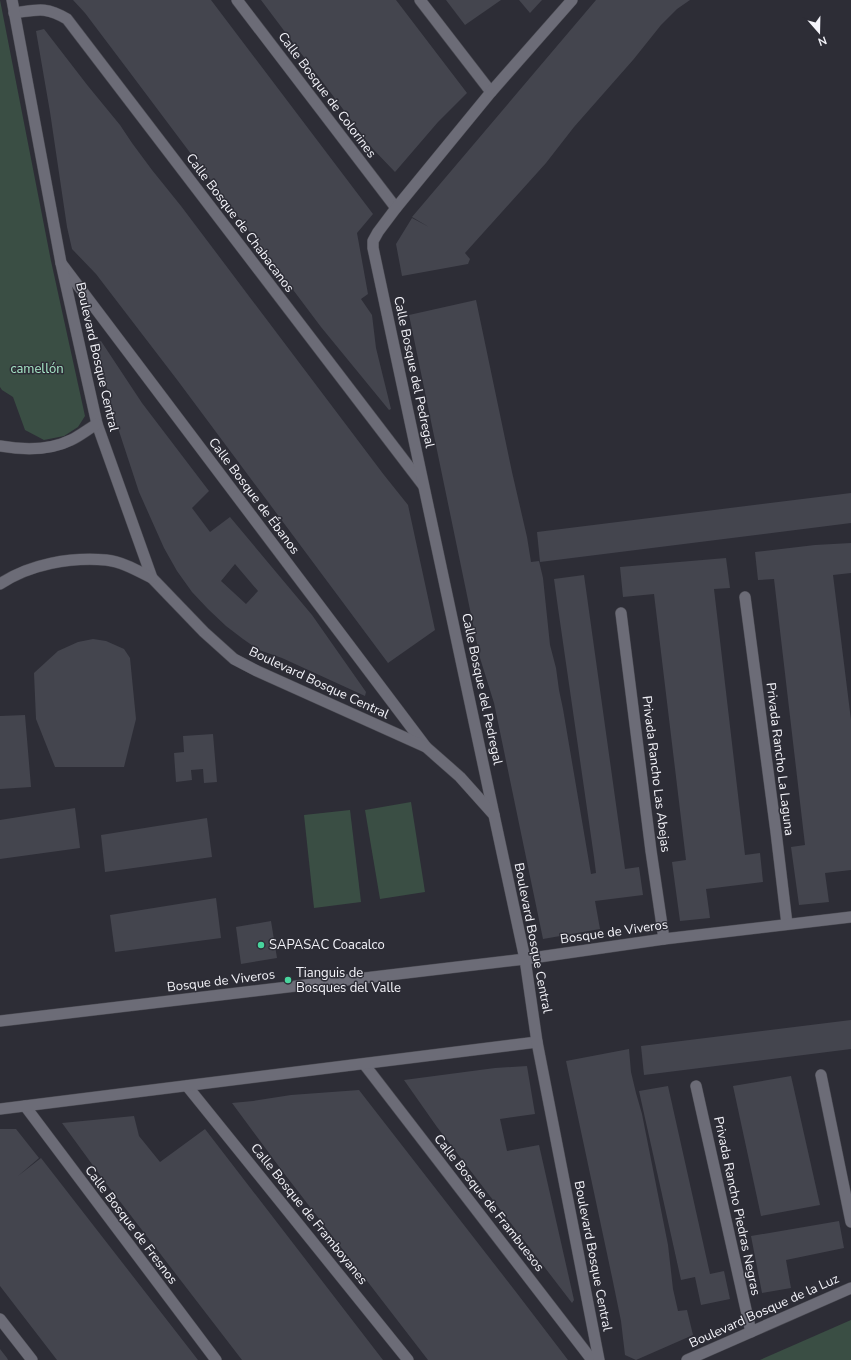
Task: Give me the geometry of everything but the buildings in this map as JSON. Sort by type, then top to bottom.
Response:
[{"type":"street","name":"Boulevard Bosque Central","points":[[12,0],[61,263],[97,424],[152,578],[204,632],[234,659],[256,671],[426,747],[460,777],[494,815],[525,959],[537,1042],[599,1360]]},
{"type":"street","name":"Calle Bosque de Colorines","points":[[237,0],[396,208]]},
{"type":"street","points":[[420,0],[491,92]]},
{"type":"street","name":"Calle Bosque del Pedregal","points":[[494,815],[373,248],[378,232],[396,208],[491,92],[572,0]]},
{"type":"street","name":"Calle Bosque de Chabacanos","points":[[14,13],[41,9],[54,11],[67,18],[425,489]]},
{"type":"street","name":"Calle Bosque de Ébanos","points":[[61,263],[426,747]]},
{"type":"street","points":[[0,446],[30,449],[51,447],[70,440],[97,424]]},
{"type":"street","points":[[0,584],[10,577],[48,563],[79,560],[107,560],[127,566],[152,578]]},
{"type":"street","name":"Privada Rancho La Laguna","points":[[745,597],[775,824],[786,924]]},
{"type":"street","name":"Privada Rancho Las Abejas","points":[[621,613],[651,851],[664,939]]},
{"type":"street","name":"Bosque de Viveros","points":[[0,1021],[525,959],[664,939],[851,917]]},
{"type":"street","points":[[0,1109],[537,1042]]},
{"type":"street","name":"Calle Bosque de Frambuesos","points":[[364,1064],[592,1360]]},
{"type":"street","points":[[822,1075],[851,1222]]},
{"type":"street","name":"Calle Bosque de Framboyanes","points":[[187,1086],[408,1360]]},
{"type":"street","name":"Privada Rancho Piedras Negras","points":[[696,1086],[750,1332]]},
{"type":"street","name":"Calle Bosque de Fresnos","points":[[24,1106],[216,1360]]},
{"type":"street","name":"Boulevard Bosque de la Luz","points":[[687,1360],[851,1288]]},
{"type":"street","points":[[0,1318],[32,1360]]},
{"type":"green space","name":"camellón","points":[[0,0],[51,261],[85,416],[78,427],[64,436],[44,440],[25,430],[13,397],[0,387]]},
{"type":"green space","points":[[411,802],[425,892],[380,899],[365,810]]},
{"type":"green space","points":[[350,810],[361,902],[314,908],[304,815]]},
{"type":"green space","points":[[851,1320],[851,1360],[760,1360]]},
{"type":"place","name":"SAPASAC Coacalco","points":[[261,945]]},
{"type":"place","name":"Tianguis de Bosques del Valle","points":[[288,980]]}]
